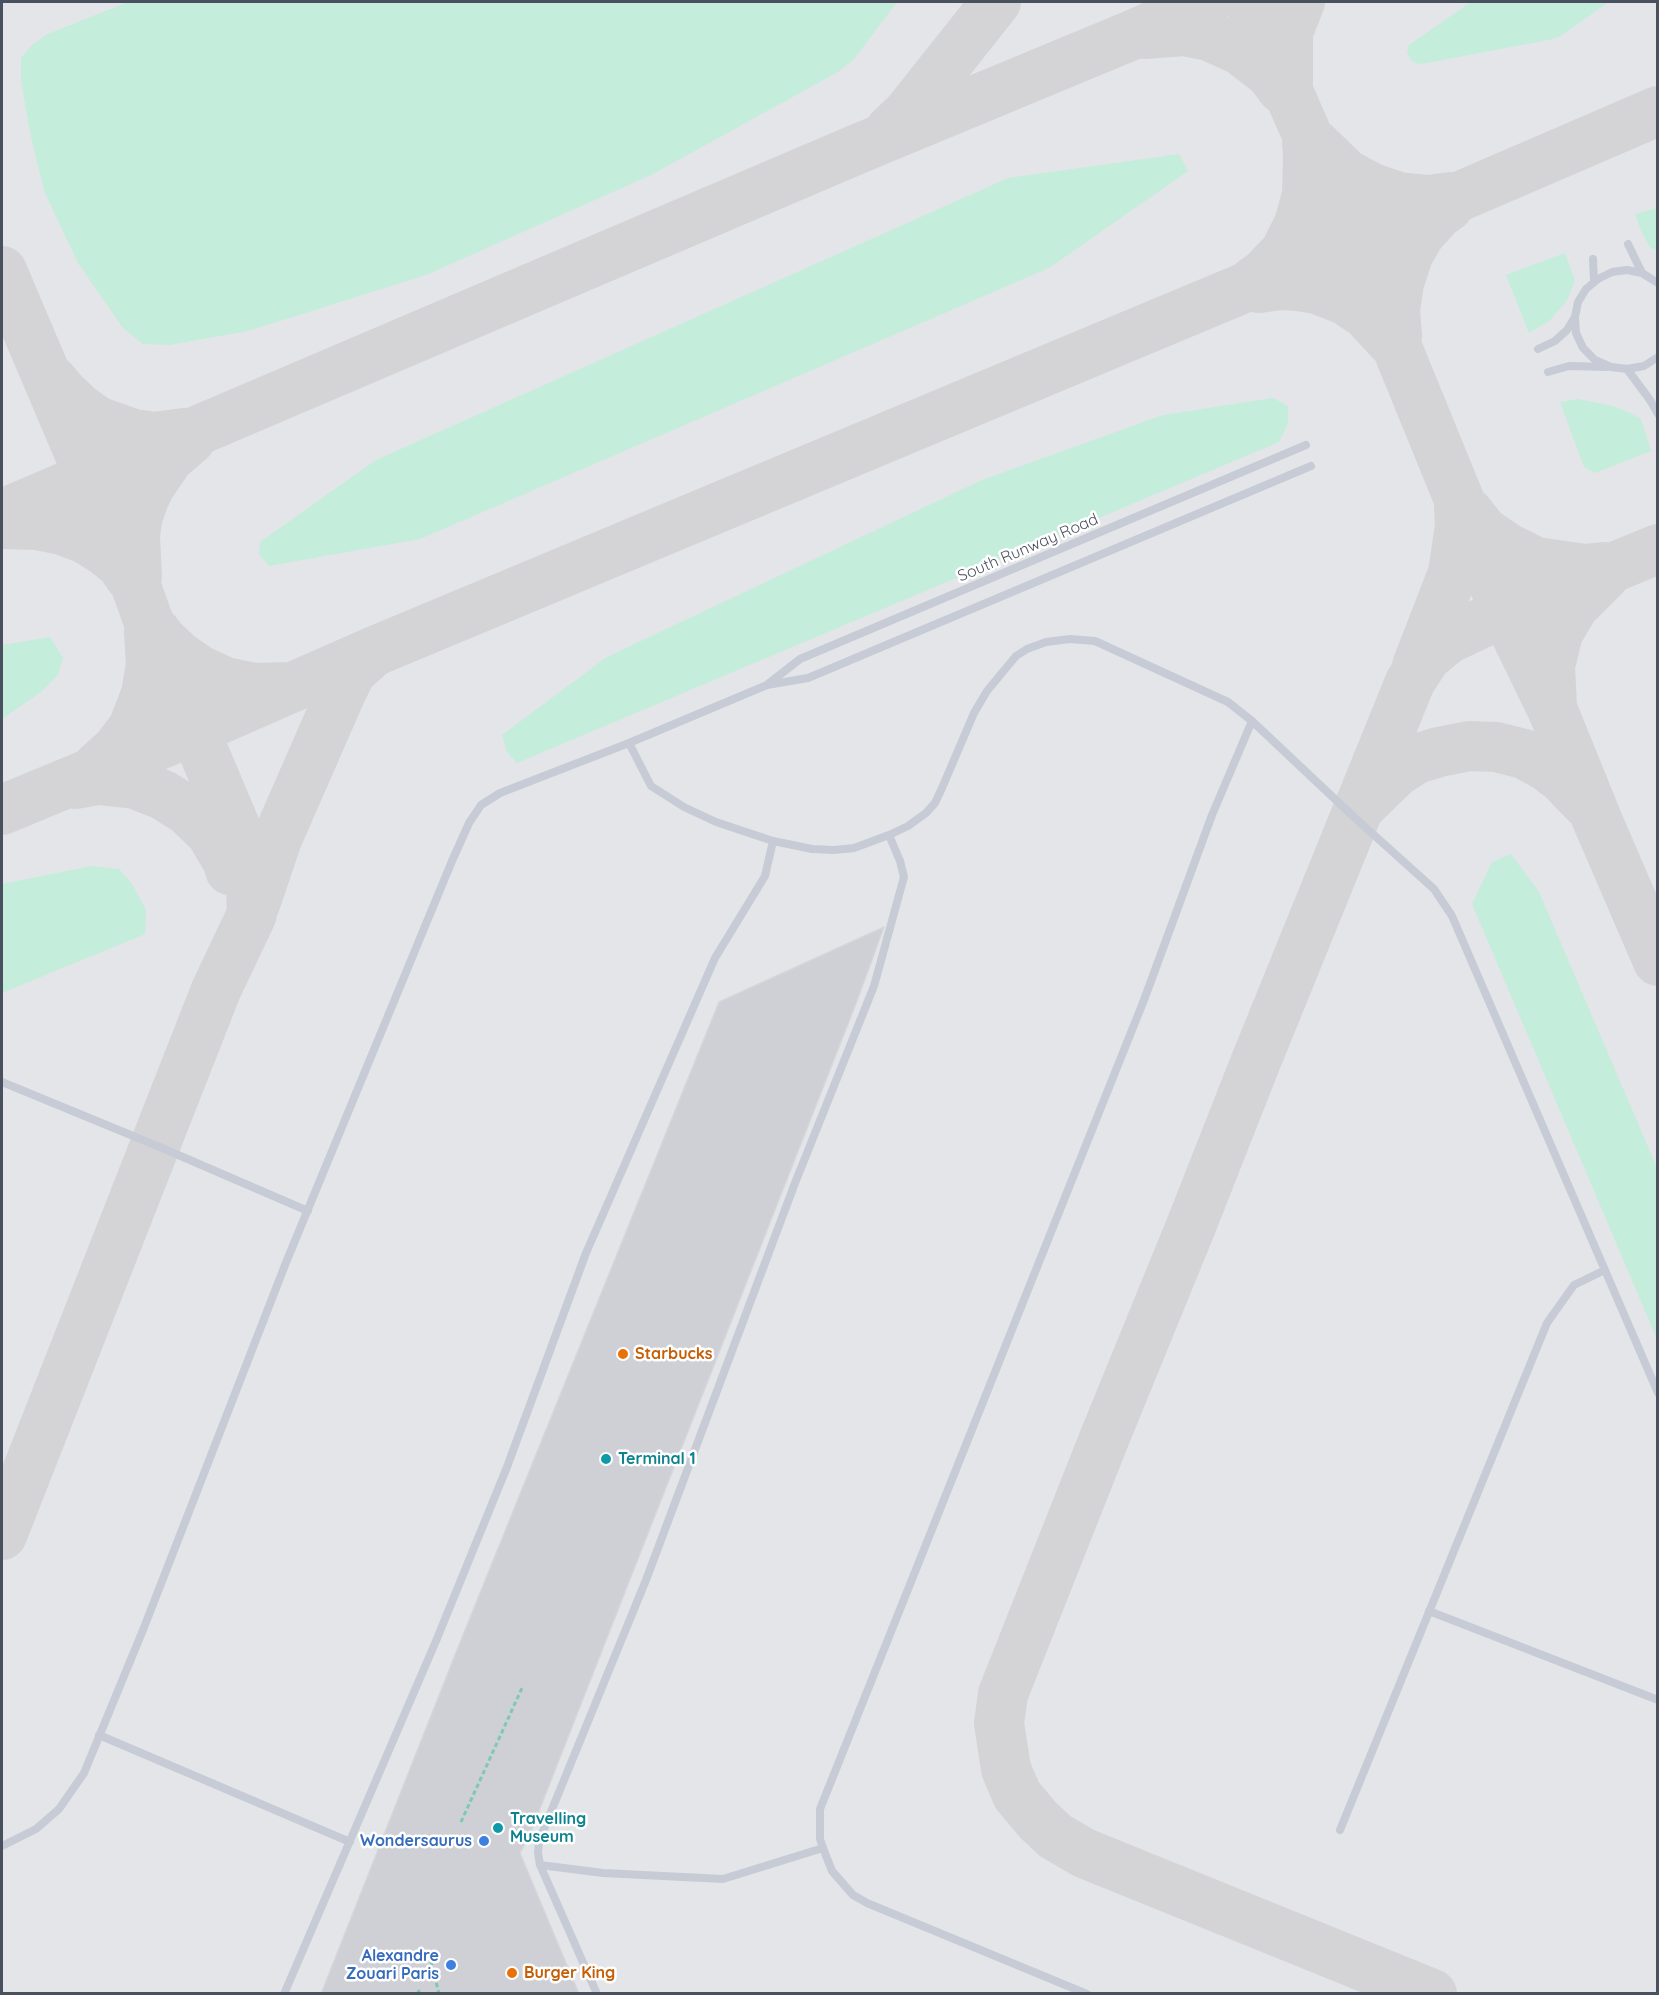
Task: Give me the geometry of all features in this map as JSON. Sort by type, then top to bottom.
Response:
[{"type":"lane","points":[[1628,243],[1642,273]]},
{"type":"lane","points":[[1593,259],[1594,281]]},
{"type":"lane","points":[[1611,367],[1595,360],[1583,348],[1576,333],[1575,317],[1578,302],[1594,281],[1612,272],[1627,270],[1642,273],[1657,282]]},
{"type":"lane","points":[[1539,349],[1555,341],[1567,330],[1575,317]]},
{"type":"lane","points":[[1548,372],[1569,366],[1627,369],[1644,366],[1658,357]]},
{"type":"lane","points":[[1627,369],[1658,414]]},
{"type":"lane","name":"South Runway Road","points":[[767,685],[800,659],[1306,445]]},
{"type":"lane","name":"South Runway Road","points":[[2,1846],[36,1829],[59,1809],[84,1773],[143,1630],[308,1211],[469,823],[481,805],[500,793],[629,743],[767,685],[808,678],[1311,466]]},
{"type":"lane","points":[[629,743],[651,786],[684,807],[716,822],[773,841],[812,849],[834,850],[854,848],[889,835],[908,826],[926,813],[935,803],[974,713],[987,691],[1016,656],[1027,649],[1046,642],[1070,639],[1095,641],[1228,702],[1252,721],[1434,889],[1452,916],[1658,1394]]},
{"type":"lane","points":[[1087,1994],[867,1903],[853,1895],[832,1871],[823,1848],[820,1839],[820,1809],[1135,1022],[1212,815],[1252,721]]},
{"type":"lane","points":[[597,1994],[540,1865],[539,1841],[646,1580],[800,1172],[874,986],[904,877],[889,835]]},
{"type":"lane","points":[[284,1994],[507,1467],[586,1253],[715,958],[765,876],[773,841]]},
{"type":"lane","points":[[2,1082],[155,1144],[308,1211]]},
{"type":"lane","points":[[1340,1830],[1547,1323],[1574,1285],[1605,1270]]},
{"type":"lane","points":[[1429,1611],[1658,1700]]},
{"type":"lane","points":[[99,1735],[350,1842]]},
{"type":"lane","points":[[540,1865],[603,1873],[723,1879],[823,1848]]},
{"type":"path","points":[[461,1822],[522,1688]]},
{"type":"path","points":[[431,1961],[439,1994]]},
{"type":"shaded area","points":[[2,2],[1657,2],[1657,1993],[2,1994]]},
{"type":"green space","points":[[128,2],[897,2],[854,59],[838,72],[651,175],[426,275],[248,331],[169,345],[143,344],[123,328],[78,263],[44,191],[21,81],[21,58],[33,44],[48,34]]},
{"type":"green space","points":[[1471,2],[1609,2],[1553,39],[1427,63],[1418,64],[1412,61],[1407,53],[1409,45]]},
{"type":"green space","points":[[1179,154],[1188,171],[1049,268],[420,539],[269,566],[259,554],[260,542],[376,460],[1008,178]]},
{"type":"green space","points":[[1658,208],[1657,251],[1650,247],[1635,214]]},
{"type":"green space","points":[[1565,253],[1575,281],[1566,302],[1549,321],[1529,333],[1506,275]]},
{"type":"green space","points":[[1273,398],[1288,406],[1288,423],[1279,442],[517,763],[507,752],[502,735],[607,657],[982,480],[1163,415]]},
{"type":"green space","points":[[1578,399],[1613,406],[1641,419],[1651,451],[1595,473],[1584,467],[1560,402]]},
{"type":"green space","points":[[50,637],[63,658],[58,675],[42,691],[2,719],[2,645]]},
{"type":"green space","points":[[1511,854],[1539,892],[1657,1168],[1657,1339],[1472,904],[1492,862]]},
{"type":"green space","points":[[92,866],[119,869],[132,884],[146,910],[145,934],[2,993],[2,884]]},
{"type":"building","name":"Terminal 1","points":[[884,927],[530,1834],[520,1853],[579,1994],[321,1994],[457,1650],[719,1002]]},
{"type":"taxiway","points":[[890,130],[907,114],[996,2]]},
{"type":"taxiway","points":[[2,514],[1207,2]]},
{"type":"taxiway","points":[[1249,2],[1354,242],[1505,612],[1553,711],[1658,961]]},
{"type":"taxiway","points":[[1288,84],[1288,32],[1300,2]]},
{"type":"taxiway","points":[[1145,34],[1184,31],[1209,36],[1240,50],[1270,73],[1282,89]]},
{"type":"taxiway","points":[[2,810],[195,730],[375,651],[1354,242],[1658,111]]},
{"type":"taxiway","points":[[1254,281],[1285,252],[1299,224],[1307,195],[1307,143]]},
{"type":"taxiway","points":[[1315,144],[1346,174],[1372,188],[1399,197],[1428,200],[1451,197]]},
{"type":"taxiway","points":[[1397,336],[1395,310],[1399,283],[1408,255],[1420,234],[1438,214],[1449,206]]},
{"type":"taxiway","points":[[2,271],[240,838],[251,886],[252,914],[216,990],[2,1535]]},
{"type":"taxiway","points":[[1259,288],[1280,285],[1298,286],[1317,289],[1345,300],[1366,314],[1391,341]]},
{"type":"taxiway","points":[[52,380],[80,409],[97,421],[134,434],[154,437],[184,433]]},
{"type":"taxiway","points":[[137,577],[135,536],[137,519],[143,501],[169,458],[191,439]]},
{"type":"taxiway","points":[[1417,666],[1453,573],[1460,526],[1459,508]]},
{"type":"taxiway","points":[[1468,512],[1483,531],[1506,547],[1536,562],[1585,569],[1603,567]]},
{"type":"taxiway","points":[[2,524],[37,525],[62,530],[86,539],[122,565],[129,576]]},
{"type":"taxiway","points":[[1432,1994],[1084,1853],[1055,1836],[1017,1795],[1006,1769],[999,1723],[1003,1694],[1410,682],[1426,657],[1448,639],[1505,612],[1658,549]]},
{"type":"taxiway","points":[[1552,706],[1550,666],[1558,633],[1574,606],[1606,574]]},
{"type":"taxiway","points":[[96,768],[117,749],[133,728],[146,694],[151,665],[149,632]]},
{"type":"taxiway","points":[[156,632],[179,656],[199,670],[225,682],[254,688],[289,687]]},
{"type":"taxiway","points":[[255,904],[277,839],[340,695],[351,672],[372,653]]},
{"type":"taxiway","points":[[1364,803],[1396,772],[1416,759],[1469,746],[1496,747],[1524,754],[1563,779],[1586,803]]},
{"type":"taxiway","points":[[76,784],[98,780],[135,784],[163,795],[187,810],[211,833],[228,862],[230,870]]},
{"type":"place","name":"Starbucks","points":[[623,1354]]},
{"type":"place","name":"Terminal 1","points":[[606,1459]]},
{"type":"place","name":"Travelling Museum","points":[[498,1828]]},
{"type":"place","name":"Wondersaurus","points":[[484,1841]]},
{"type":"place","name":"Alexandre Zouari Paris","points":[[451,1965]]},
{"type":"place","name":"Burger King","points":[[512,1973]]}]
